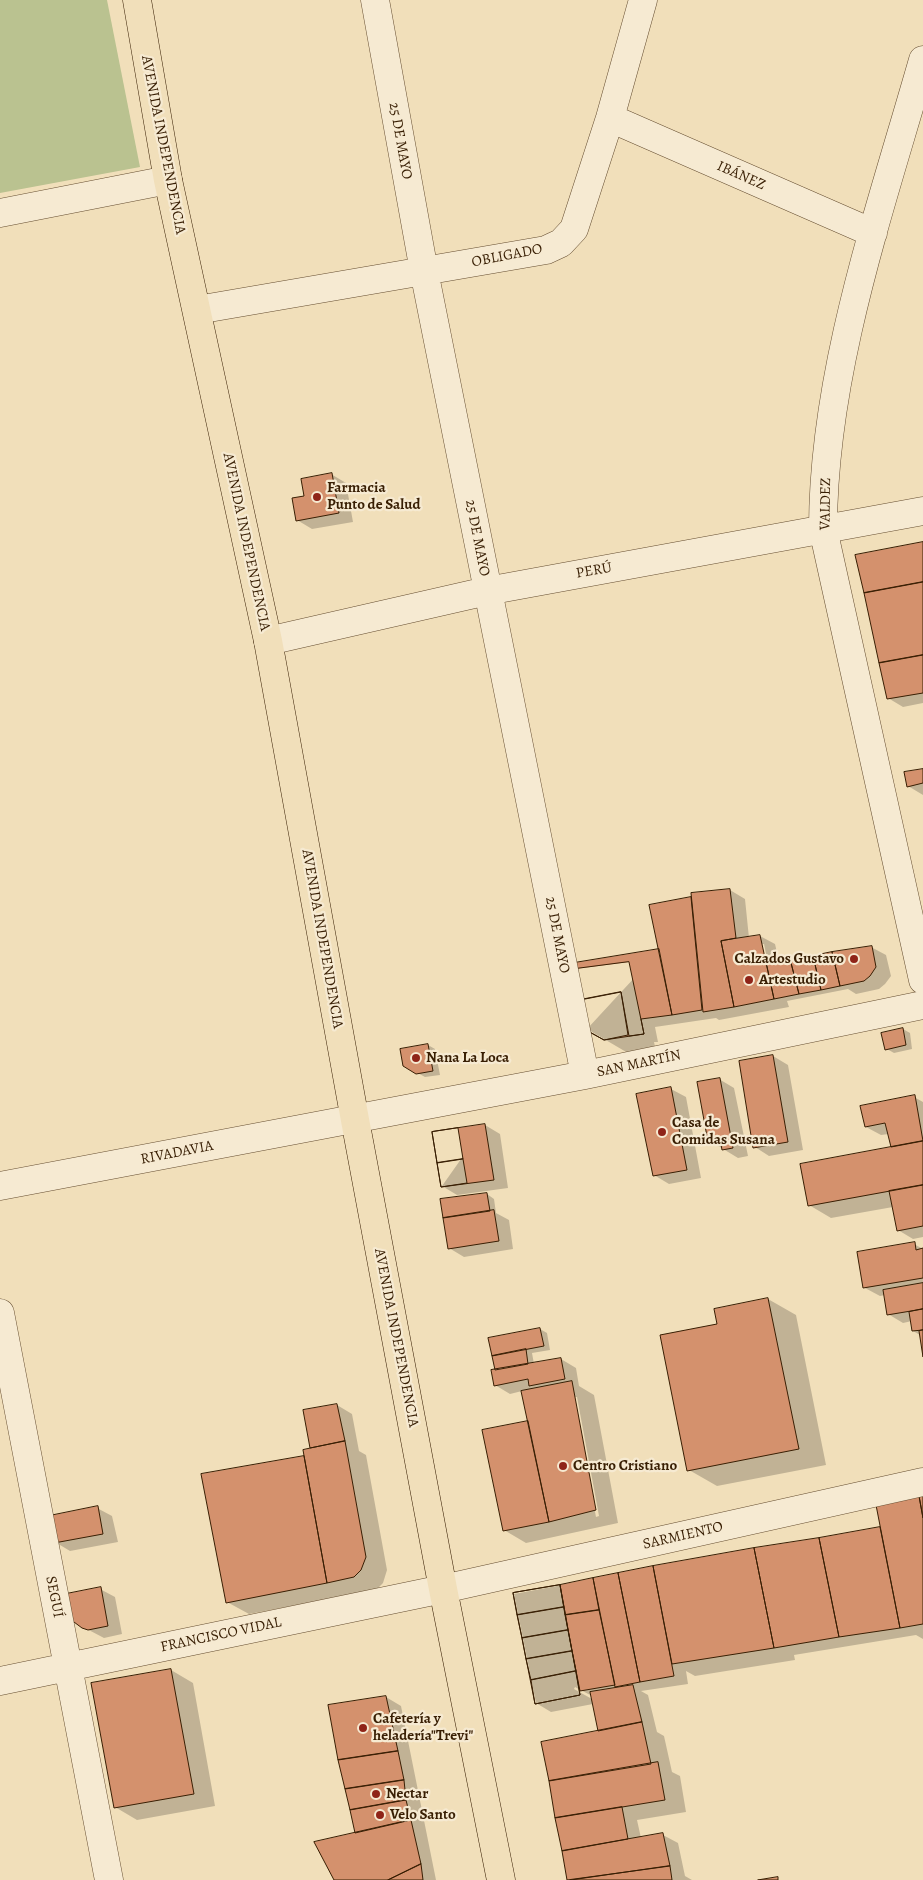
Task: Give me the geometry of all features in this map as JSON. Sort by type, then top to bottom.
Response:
[{"type":"main road","name":"AVENIDA INDEPENDENCIA","points":[[137,0],[168,180],[268,641],[443,1589],[501,1880]]},
{"type":"street","name":"25 DE MAYO","points":[[375,0],[424,271],[585,1075]]},
{"type":"street","name":"OBLIGADO","points":[[197,310],[546,250],[561,243],[574,229],[610,118],[643,0]]},
{"type":"street","name":"VALDEZ","points":[[923,60],[873,233],[847,334],[839,373],[823,491],[823,529],[923,980]]},
{"type":"street","name":"IBÁNEZ","points":[[610,118],[873,233]]},
{"type":"street","points":[[0,213],[168,180]]},
{"type":"street","name":"PERÚ","points":[[268,641],[487,591],[923,511]]},
{"type":"street","name":"SAN MARTÍN","points":[[355,1120],[585,1075],[923,1005]]},
{"type":"street","name":"RIVADAVIA","points":[[0,1186],[355,1120]]},
{"type":"street","name":"SEGUÍ","points":[[0,1313],[109,1880]]},
{"type":"street","name":"SARMIENTO","points":[[443,1589],[923,1482]]},
{"type":"street","name":"FRANCISCO VIDAL","points":[[0,1681],[443,1589]]},
{"type":"green space","points":[[0,0],[107,0],[140,167],[0,193]]},
{"type":"building","name":"Farmacia Punto de Salud","points":[[332,473],[339,513],[296,521],[292,498],[304,496],[301,479]]},
{"type":"building","points":[[923,542],[923,582],[864,593],[855,555]]},
{"type":"building","points":[[923,582],[923,655],[879,663],[864,593]]},
{"type":"building","points":[[923,655],[923,693],[887,699],[879,663]]},
{"type":"building","points":[[923,769],[923,783],[907,787],[904,772]]},
{"type":"building","points":[[730,889],[736,938],[721,941],[734,1007],[703,1012],[691,893]]},
{"type":"building","points":[[691,897],[702,1010],[672,1015],[649,905]]},
{"type":"building","name":"Artestudio","points":[[760,935],[774,999],[734,1007],[721,941]]},
{"type":"building","name":"Calzados Gustavo","points":[[872,946],[876,967],[870,976],[864,981],[840,986],[832,952]]},
{"type":"building","points":[[659,949],[672,1015],[641,1019],[644,1034],[629,1036],[621,992],[580,1000],[574,963]]},
{"type":"building","points":[[832,952],[840,986],[821,990],[813,956]]},
{"type":"building","points":[[813,956],[821,990],[799,994],[790,959]]},
{"type":"building","points":[[790,959],[799,994],[774,999],[766,962]]},
{"type":"building","points":[[629,962],[644,1034],[604,1040],[586,1030],[575,969]]},
{"type":"building","points":[[621,992],[628,1035],[604,1040],[586,1030],[580,1000]]},
{"type":"building","points":[[903,1028],[906,1045],[885,1050],[881,1033]]},
{"type":"building","name":"Nana La Loca","points":[[428,1044],[433,1071],[416,1074],[403,1066],[400,1049]]},
{"type":"building","points":[[773,1055],[788,1142],[753,1148],[739,1061]]},
{"type":"building","points":[[720,1078],[733,1148],[722,1150],[720,1139],[708,1142],[697,1082]]},
{"type":"building","name":"Casa de Comidas Susana","points":[[671,1087],[687,1170],[653,1176],[636,1094]]},
{"type":"building","points":[[915,1095],[923,1141],[891,1147],[885,1123],[865,1127],[860,1106]]},
{"type":"building","points":[[485,1124],[494,1180],[441,1187],[432,1132]]},
{"type":"building","points":[[458,1128],[463,1159],[437,1163],[432,1132]]},
{"type":"building","points":[[923,1141],[923,1185],[808,1206],[800,1164]]},
{"type":"building","points":[[463,1159],[467,1183],[441,1187],[437,1163]]},
{"type":"building","points":[[923,1185],[923,1226],[897,1231],[889,1191]]},
{"type":"building","points":[[487,1193],[490,1211],[443,1218],[440,1199]]},
{"type":"building","points":[[494,1210],[499,1241],[448,1249],[443,1218]]},
{"type":"building","points":[[915,1242],[916,1250],[923,1248],[923,1278],[863,1288],[857,1252]]},
{"type":"building","points":[[923,1283],[923,1309],[887,1315],[883,1290]]},
{"type":"building","points":[[768,1298],[799,1449],[687,1471],[660,1335],[717,1324],[714,1309]]},
{"type":"building","points":[[923,1309],[923,1330],[912,1331],[909,1312]]},
{"type":"building","points":[[540,1328],[544,1346],[492,1356],[488,1338]]},
{"type":"building","points":[[923,1330],[923,1357],[919,1331]]},
{"type":"building","points":[[526,1349],[528,1364],[495,1370],[492,1356]]},
{"type":"building","points":[[561,1358],[565,1379],[529,1386],[528,1379],[494,1386],[491,1370]]},
{"type":"building","name":"Centro Cristiano","points":[[572,1381],[596,1510],[549,1522],[521,1391]]},
{"type":"building","points":[[337,1404],[345,1441],[310,1448],[303,1410]]},
{"type":"building","points":[[528,1421],[549,1522],[503,1531],[482,1430]]},
{"type":"building","points":[[345,1441],[366,1557],[361,1570],[354,1577],[327,1583],[303,1450]]},
{"type":"building","points":[[304,1456],[327,1583],[226,1603],[201,1474]]},
{"type":"building","points":[[923,1495],[923,1518],[919,1496]]},
{"type":"building","points":[[919,1496],[923,1518],[923,1624],[900,1628],[876,1505]]},
{"type":"building","points":[[98,1506],[103,1534],[54,1543],[49,1516]]},
{"type":"building","points":[[880,1527],[900,1628],[839,1637],[819,1538]]},
{"type":"building","points":[[819,1538],[839,1637],[774,1648],[754,1548]]},
{"type":"building","points":[[754,1548],[774,1648],[672,1664],[653,1566]]},
{"type":"building","points":[[653,1566],[674,1676],[640,1682],[618,1573]]},
{"type":"building","points":[[618,1573],[640,1682],[615,1687],[593,1578]]},
{"type":"building","points":[[593,1578],[599,1610],[565,1615],[560,1585]]},
{"type":"building","points":[[560,1585],[580,1695],[535,1704],[513,1593]]},
{"type":"building","points":[[560,1585],[564,1607],[517,1615],[513,1593]]},
{"type":"building","points":[[101,1587],[108,1626],[88,1630],[82,1628],[70,1619],[66,1594]]},
{"type":"building","points":[[564,1607],[568,1630],[522,1638],[517,1615]]},
{"type":"building","points":[[599,1610],[615,1685],[580,1691],[565,1615]]},
{"type":"building","points":[[568,1630],[572,1651],[526,1659],[522,1638]]},
{"type":"building","points":[[572,1651],[576,1671],[531,1680],[526,1659]]},
{"type":"building","points":[[171,1669],[194,1794],[114,1808],[91,1683]]},
{"type":"building","points":[[576,1671],[580,1695],[535,1704],[531,1680]]},
{"type":"building","points":[[633,1685],[642,1722],[598,1731],[590,1692]]},
{"type":"building","name":"Cafetería y heladería\"Trevi\"","points":[[386,1696],[398,1751],[338,1760],[328,1705]]},
{"type":"building","points":[[642,1722],[651,1764],[549,1781],[541,1742]]},
{"type":"building","points":[[398,1751],[404,1780],[345,1789],[338,1760]]},
{"type":"building","points":[[658,1762],[665,1800],[555,1818],[549,1781]]},
{"type":"building","name":"Nectar","points":[[404,1780],[406,1800],[350,1810],[345,1789]]},
{"type":"building","name":"Velo Santo","points":[[406,1800],[411,1820],[355,1833],[350,1810]]},
{"type":"building","points":[[622,1807],[628,1839],[562,1851],[555,1818]]},
{"type":"building","points":[[411,1820],[421,1864],[388,1880],[334,1880],[314,1842]]},
{"type":"building","points":[[663,1833],[670,1866],[567,1880],[562,1851]]},
{"type":"building","points":[[421,1864],[423,1880],[388,1880]]},
{"type":"building","points":[[670,1866],[672,1880],[571,1880]]},
{"type":"building","points":[[778,1877],[778,1880],[758,1880]]},
{"type":"place","name":"Farmacia Punto de Salud","points":[[317,497]]},
{"type":"place","name":"Calzados Gustavo","points":[[854,959]]},
{"type":"place","name":"Artestudio","points":[[749,980]]},
{"type":"place","name":"Nana La Loca","points":[[416,1058]]},
{"type":"place","name":"Casa de Comidas Susana","points":[[662,1132]]},
{"type":"place","name":"Centro Cristiano","points":[[563,1466]]},
{"type":"place","name":"Cafetería y heladería\"Trevi\"","points":[[363,1728]]},
{"type":"place","name":"Nectar","points":[[376,1794]]},
{"type":"place","name":"Velo Santo","points":[[380,1815]]}]
